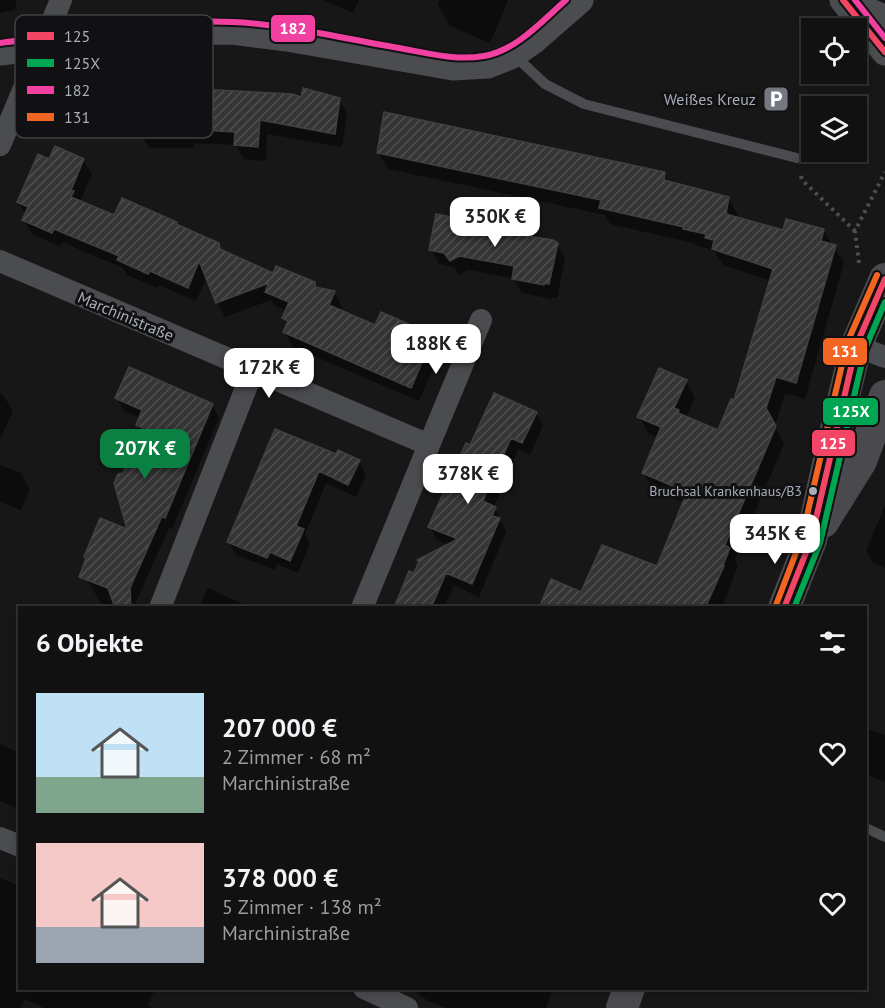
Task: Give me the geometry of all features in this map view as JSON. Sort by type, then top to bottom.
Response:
[{"type":"main road","points":[[785,606],[811,540],[832,442],[871,352],[885,279]]},
{"type":"main road","points":[[811,540],[861,461],[885,396]]},
{"type":"main road","points":[[621,1008],[628,990]]},
{"type":"street","points":[[55,15],[61,0]]},
{"type":"street","points":[[213,31],[232,31],[287,38],[453,67],[488,65],[513,55],[533,41],[580,0]]},
{"type":"street","points":[[843,1],[885,18]]},
{"type":"street","points":[[843,1],[885,52]]},
{"type":"street","points":[[0,52],[15,50]]},
{"type":"street","points":[[0,145],[15,110]]},
{"type":"street","name":"Marchinistraße","points":[[0,261],[429,445]]},
{"type":"street","points":[[363,606],[481,320]]},
{"type":"street","points":[[161,606],[253,370]]},
{"type":"street","points":[[0,838],[18,845]]},
{"type":"street","points":[[368,990],[407,1008]]},
{"type":"lane","points":[[513,55],[545,84],[584,104],[797,158]]},
{"type":"lane","points":[[867,828],[885,837]]},
{"type":"path","points":[[797,158],[802,180],[855,231],[885,172]]},
{"type":"building","points":[[303,88],[340,98],[335,134],[260,120],[258,147],[234,145],[235,132],[213,131],[213,90],[292,94],[301,97]]},
{"type":"building","points":[[384,112],[665,172],[664,180],[729,197],[726,214],[783,230],[786,219],[824,229],[821,241],[836,245],[796,383],[776,377],[766,408],[776,426],[725,545],[730,548],[706,606],[540,606],[551,579],[581,592],[602,545],[657,566],[687,492],[642,473],[661,427],[637,417],[659,368],[687,380],[674,408],[679,410],[678,413],[718,430],[731,399],[734,400],[773,269],[712,249],[714,240],[705,238],[706,234],[599,208],[601,200],[377,153]]},
{"type":"building","points":[[55,146],[84,159],[71,190],[74,191],[71,197],[114,215],[122,198],[177,222],[176,224],[219,243],[220,249],[273,273],[276,266],[315,282],[315,287],[335,291],[329,305],[375,325],[381,312],[434,335],[411,388],[283,332],[288,321],[282,318],[289,302],[265,292],[269,283],[216,303],[199,261],[188,288],[150,271],[148,274],[117,260],[119,256],[54,229],[52,233],[22,220],[28,207],[17,202],[38,154],[49,159]]},
{"type":"building","points":[[436,214],[482,223],[481,229],[553,240],[558,243],[549,284],[512,279],[514,266],[459,256],[450,261],[444,253],[429,250]]},
{"type":"building","points":[[129,367],[213,404],[165,518],[162,516],[130,588],[131,606],[114,606],[108,588],[79,577],[86,558],[84,557],[100,518],[127,529],[114,483],[118,474],[123,473],[143,428],[136,425],[142,410],[115,398]]},
{"type":"building","points":[[494,393],[537,412],[522,443],[511,438],[483,501],[496,507],[492,516],[500,518],[472,584],[446,573],[432,606],[395,606],[409,571],[414,573],[419,561],[417,560],[458,539],[428,527],[466,443],[470,445]]},
{"type":"building","points":[[275,429],[336,454],[338,450],[360,460],[348,485],[319,471],[296,526],[304,529],[290,561],[270,552],[267,558],[227,542]]},
{"type":"transit line","name":"182","points":[[213,22],[253,23],[295,29],[463,58],[484,56],[507,48],[566,0]]},
{"type":"transit line","name":"125","points":[[843,0],[885,52]]},
{"type":"transit line","name":"182","points":[[855,0],[885,38]]},
{"type":"transit line","name":"182","points":[[0,43],[15,41]]},
{"type":"transit line","name":"131","points":[[776,605],[802,537],[847,343],[877,275]]},
{"type":"transit line","name":"125","points":[[785,606],[811,540],[856,346],[885,279]]},
{"type":"transit line","name":"125X","points":[[795,606],[820,543],[865,349],[885,302]]},
{"type":"place","name":"Weißes Kreuz","points":[[776,99]]},
{"type":"place","name":"Bruchsal Krankenhaus/B3","points":[[813,491]]}]
